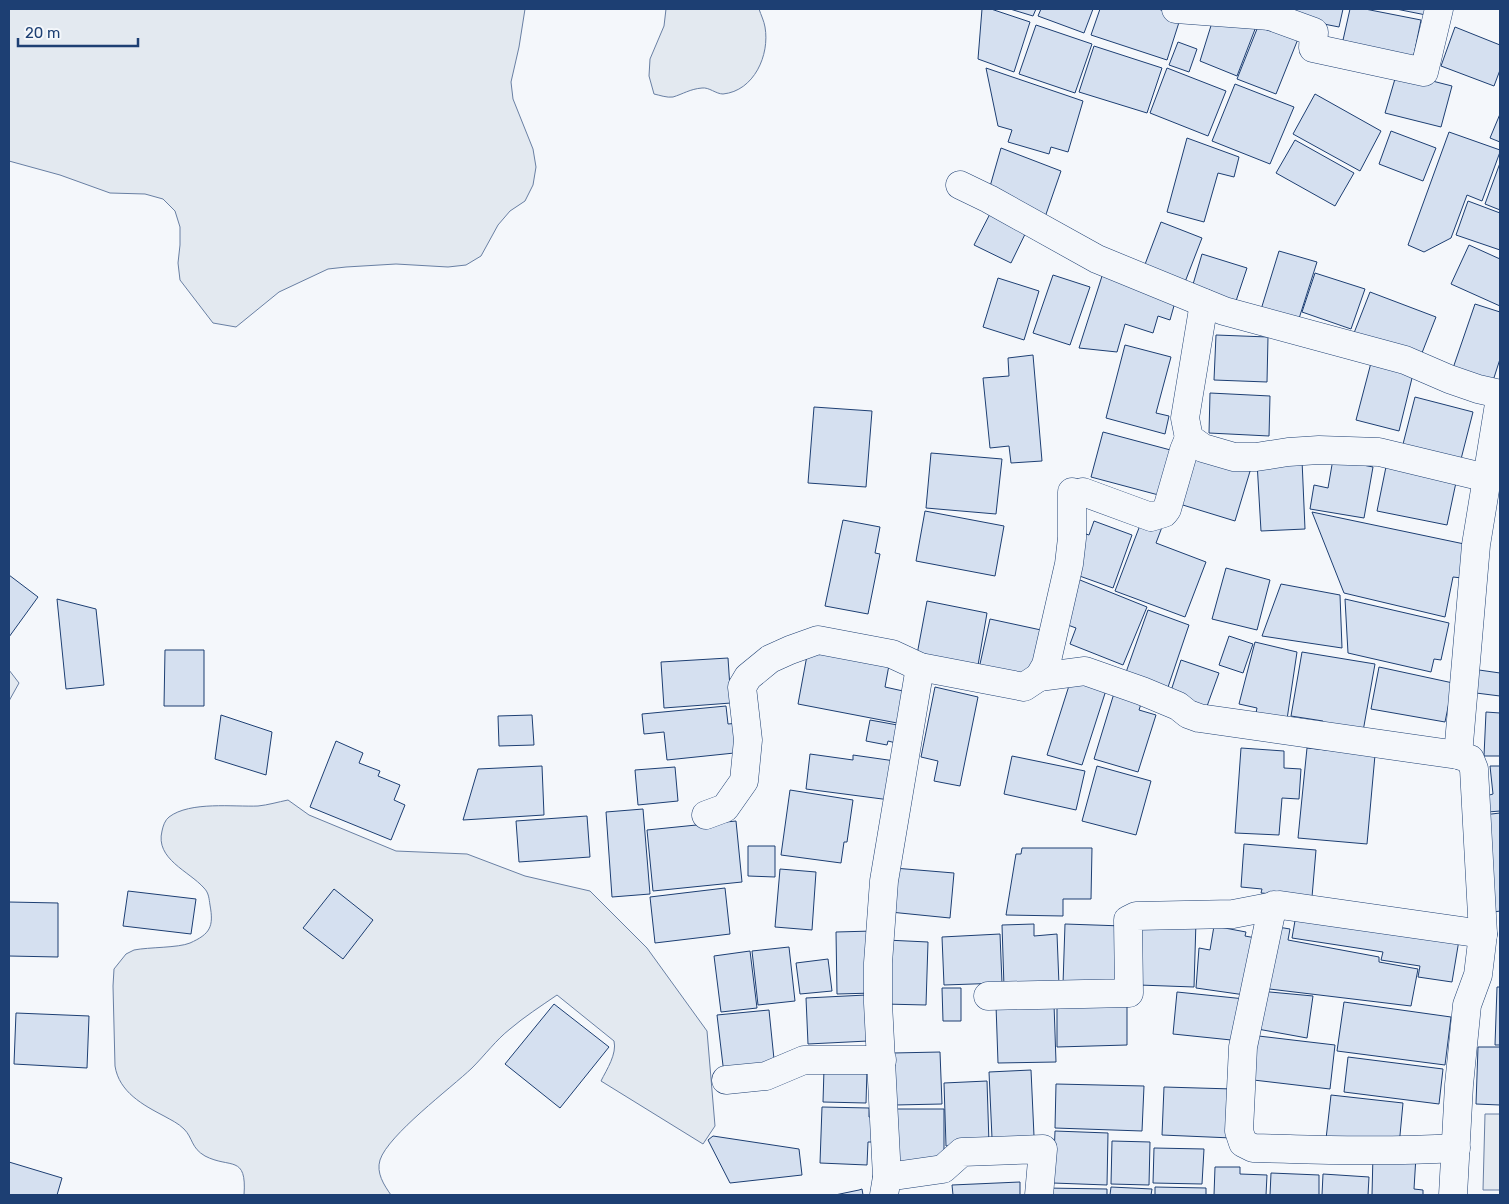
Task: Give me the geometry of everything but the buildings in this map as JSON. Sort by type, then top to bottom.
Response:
[{"type":"street","points":[[1176,9],[1272,12],[1314,32],[1313,48],[1424,72],[1439,9]]},
{"type":"street","points":[[960,185],[1097,259],[1224,312],[1404,360],[1449,379],[1500,394]]},
{"type":"street","points":[[706,815],[725,808],[744,781],[748,740],[742,687],[748,677],[770,659],[818,640],[892,654],[920,667],[1024,687],[1039,677],[1046,665],[1069,564],[1078,492],[1151,517],[1164,513],[1168,509],[1189,438],[1185,418],[1204,303]]},
{"type":"street","points":[[1458,755],[1476,545],[1500,398]]},
{"type":"street","points":[[1189,438],[1203,448],[1234,457],[1256,458],[1288,452],[1319,450],[1379,452],[1487,478]]},
{"type":"street","points":[[920,667],[884,881],[878,993],[886,1186],[943,1169],[962,1152],[1043,1149],[1039,1195]]},
{"type":"street","points":[[1039,677],[1085,671],[1160,698],[1198,718],[1458,755],[1470,759],[1474,768],[1483,934],[1489,971],[1467,1005],[1459,1085],[1453,1195]]},
{"type":"street","points":[[988,996],[1128,993],[1128,920],[1136,916],[1233,914],[1274,905],[1298,906],[1483,934]]},
{"type":"street","points":[[1274,905],[1243,1046],[1239,1131],[1243,1143],[1253,1148],[1356,1151],[1456,1148]]},
{"type":"street","points":[[726,1080],[766,1076],[804,1060],[882,1060]]},
{"type":"shaded area","points":[[9,9],[525,9],[511,82],[513,99],[533,149],[536,167],[533,185],[525,201],[510,211],[498,225],[481,256],[466,265],[448,267],[396,264],[328,269],[279,292],[236,327],[213,323],[180,280],[178,263],[180,227],[175,211],[163,199],[145,194],[110,193],[60,175],[9,161]]},
{"type":"shaded area","points":[[666,9],[759,9],[765,27],[766,38],[765,49],[758,70],[743,86],[723,94],[705,88],[694,89],[673,97],[654,94],[649,76],[650,59],[664,26]]},
{"type":"shaded area","points":[[9,670],[19,683],[9,701]]},
{"type":"shaded area","points":[[288,800],[309,815],[396,851],[467,854],[525,876],[590,891],[647,948],[707,1031],[715,1126],[703,1144],[601,1081],[613,1056],[614,1041],[557,995],[505,1033],[472,1068],[407,1125],[385,1150],[380,1160],[379,1170],[381,1179],[391,1195],[244,1195],[243,1173],[240,1168],[214,1160],[200,1153],[182,1127],[133,1097],[121,1083],[115,1066],[114,969],[126,954],[134,950],[190,943],[206,933],[211,924],[211,913],[206,890],[175,864],[168,857],[164,849],[161,841],[162,831],[164,823],[168,818],[178,812],[200,807],[258,806]]},
{"type":"shaded area","points":[[1485,1114],[1500,1114],[1500,1190],[1483,1190]]}]
